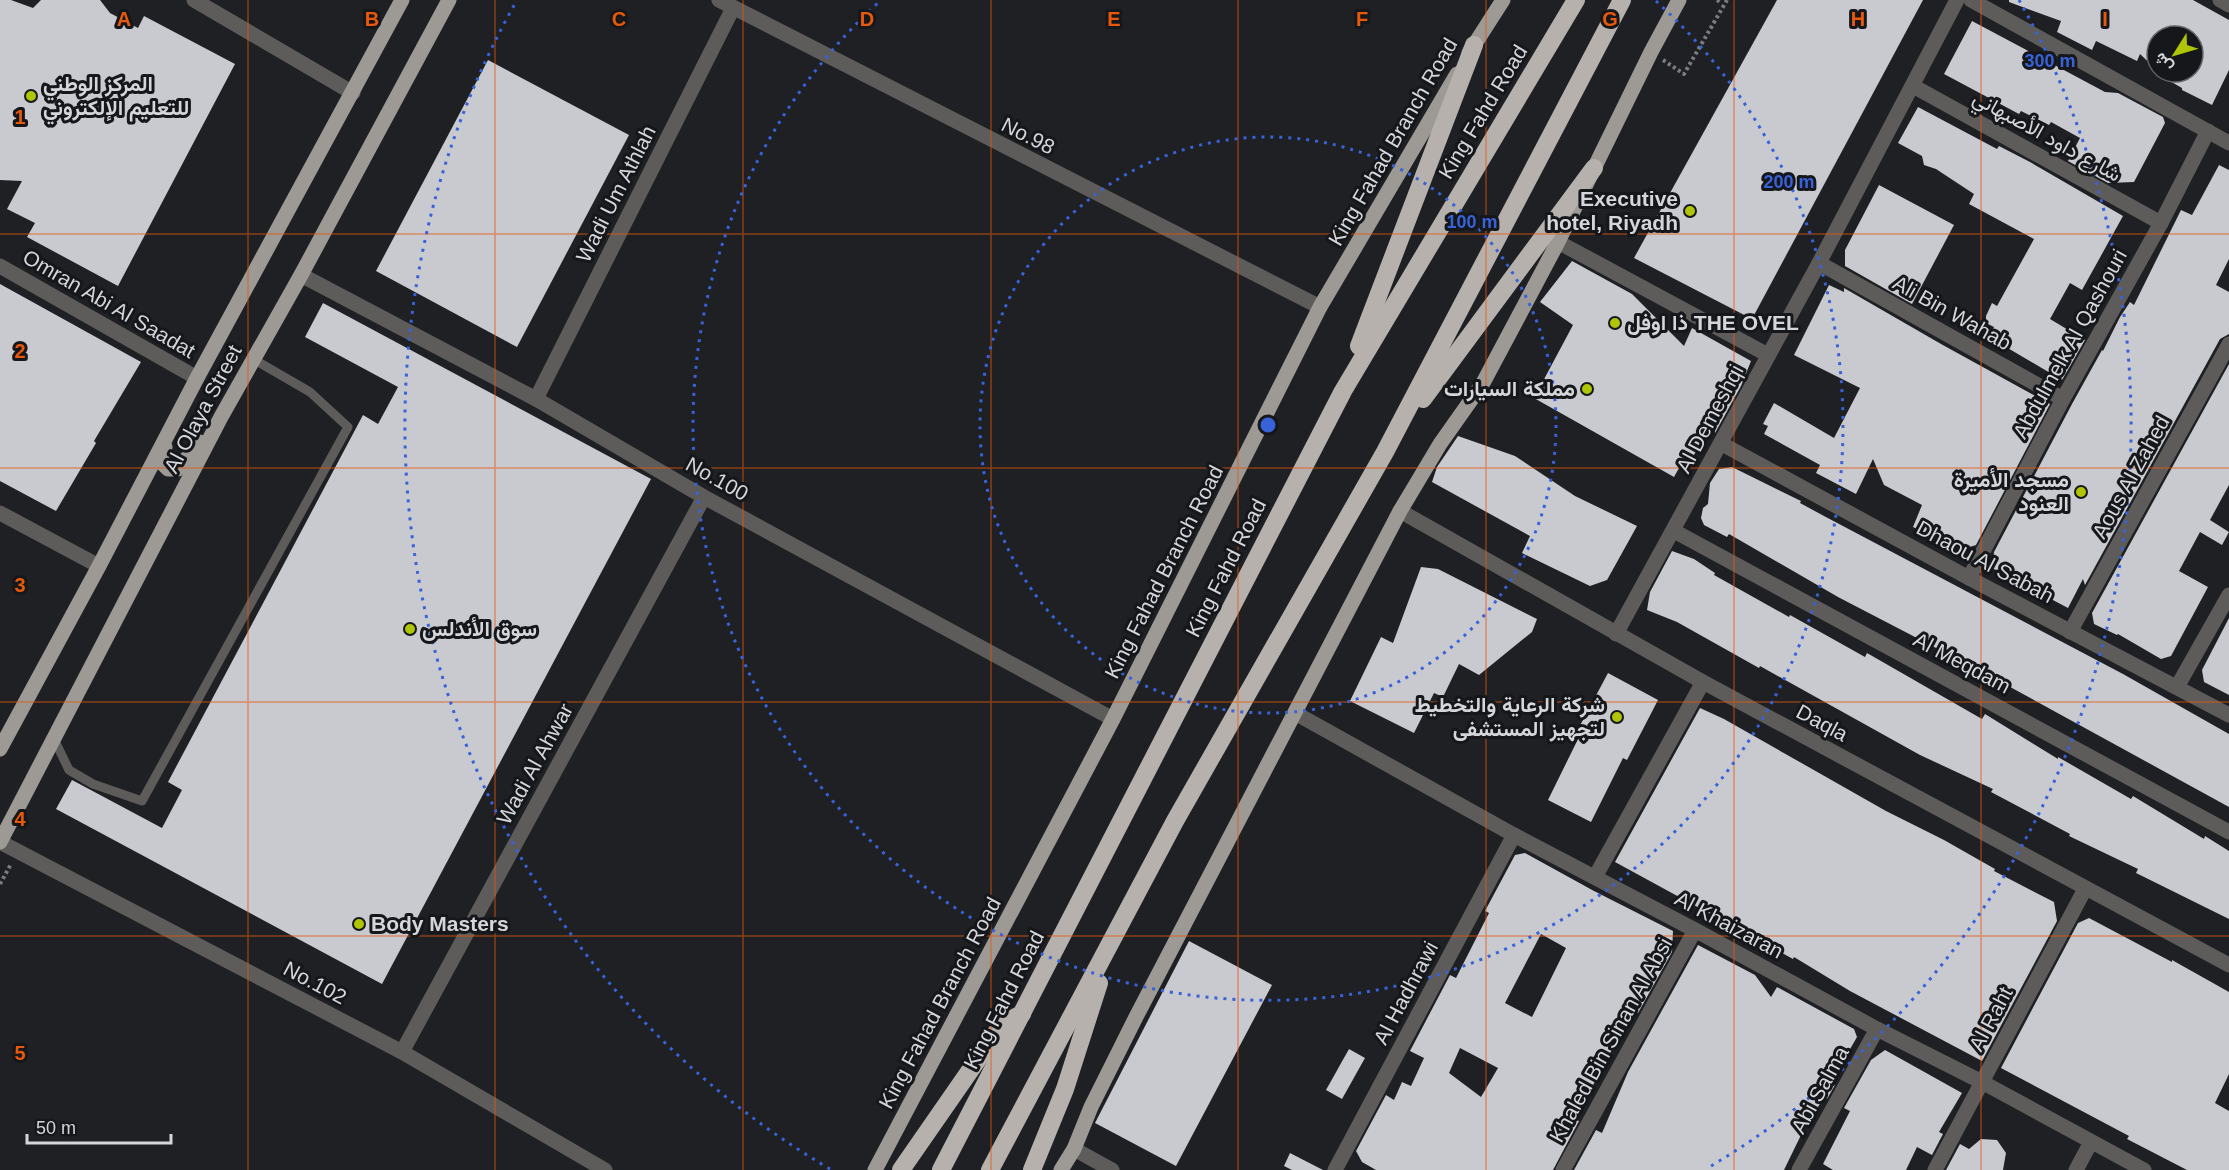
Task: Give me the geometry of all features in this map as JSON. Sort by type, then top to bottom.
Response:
[{"type":"highway","name":"King Fahd Road","points":[[941,1170],[1343,391],[1576,0]]},
{"type":"highway","points":[[990,1170],[1175,821],[1385,452],[1622,0]]},
{"type":"highway","points":[[1343,391],[1474,45]]},
{"type":"highway","points":[[1385,452],[1474,328],[1594,168]]},
{"type":"highway","points":[[1032,1170],[1065,1089],[1115,935]]},
{"type":"highway","points":[[902,1170],[1003,1023],[1022,1014]]},
{"type":"main road","name":"Al Olaya Street","points":[[0,749],[197,378],[402,0]]},
{"type":"main road","name":"Al Olaya Street","points":[[0,842],[221,417],[449,0]]},
{"type":"main road","name":"King Fahad Branch Road","points":[[875,1170],[1113,719],[1320,307],[1474,45],[1503,0]]},
{"type":"main road","points":[[1061,1170],[1074,1149],[1091,1107],[1137,1015],[1400,511],[1440,444],[1484,383],[1558,242],[1679,0]]},
{"type":"main road","points":[[178,414],[160,460],[168,469],[178,469],[221,417]]},
{"type":"street","points":[[194,0],[353,93]]},
{"type":"street","name":"No.98","points":[[719,0],[1320,307]]},
{"type":"street","name":"Al Demeshqi","points":[[1616,634],[1722,444],[1957,0]]},
{"type":"street","points":[[1971,0],[2229,143]]},
{"type":"street","points":[[2220,0],[2229,5]]},
{"type":"street","name":"Wadi Um Athlah","points":[[536,399],[733,8]]},
{"type":"street","name":"شارع داود الأصبهاني","points":[[1913,86],[2161,223]]},
{"type":"street","name":"Abdulmelk Al Qashouri","points":[[1969,578],[2063,399],[2161,223],[2208,131]]},
{"type":"street","points":[[1558,242],[1768,355]]},
{"type":"street","name":"Ali Bin Wahab","points":[[1819,263],[2063,399]]},
{"type":"street","name":"Omran Abi Al Saadat","points":[[0,266],[197,378]]},
{"type":"street","name":"No.100","points":[[301,274],[536,399],[704,497],[1113,719]]},
{"type":"street","name":"Aous Al Zahed","points":[[2070,632],[2229,344]]},
{"type":"street","name":"Dhaou Al Sabah","points":[[1722,444],[2229,715]]},
{"type":"street","name":"Wadi Al Ahwar","points":[[402,1052],[704,497]]},
{"type":"street","name":"Daqla","points":[[1400,511],[1703,682],[2229,965]]},
{"type":"street","points":[[0,513],[99,566]]},
{"type":"street","name":"Al Meqdam","points":[[1674,531],[2229,832]]},
{"type":"street","points":[[2177,687],[2229,595]]},
{"type":"street","points":[[1595,877],[1703,682]]},
{"type":"street","name":"Al Khaizaran","points":[[1295,713],[1514,835],[2144,1170]]},
{"type":"street","name":"Al Hadhrawi","points":[[1340,1168],[1514,835]]},
{"type":"street","name":"No.102","points":[[0,842],[402,1052],[605,1170]]},
{"type":"street","name":"Al Raht","points":[[1935,1170],[2085,889]]},
{"type":"street","name":"Khaled Bin Sinan Al Absi","points":[[1563,1170],[1695,930]]},
{"type":"street","name":"Abi Salma","points":[[1799,1170],[1877,1029]]},
{"type":"street","points":[[2076,1170],[2091,1142]]},
{"type":"street","points":[[1074,1149],[1112,1170]]},
{"type":"lane","points":[[54,739],[69,770],[93,784],[142,801],[348,428],[310,392],[254,358]]},
{"type":"path","points":[[1651,52],[1684,74],[1727,0]]},
{"type":"building","points":[[0,0],[11,0],[33,8],[41,0],[100,0],[110,13],[138,28],[144,16],[235,64],[118,286],[27,237],[35,223],[7,209],[22,181],[0,180]]},
{"type":"building","points":[[1777,0],[1923,0],[1752,319],[1634,258]]},
{"type":"building","points":[[2009,0],[2193,0],[2229,20],[2229,70],[2212,105],[2175,84],[2205,84],[2205,24],[2145,24],[2145,59],[2140,54],[2137,61],[2096,41],[2092,50],[2057,32],[2061,21],[2009,2]]},
{"type":"building","points":[[1972,21],[2105,92],[2118,93],[2163,117],[2165,123],[2134,182],[2108,183],[2068,161],[2080,138],[2051,122],[2049,125],[2021,111],[2019,114],[1944,74]]},
{"type":"building","points":[[488,60],[629,135],[517,347],[376,271]]},
{"type":"building","points":[[1918,107],[1997,149],[1999,146],[2030,162],[2123,216],[2082,290],[2070,283],[2050,319],[2085,340],[2062,380],[1989,337],[1994,327],[1986,323],[1986,316],[1992,303],[1997,306],[2034,239],[1969,204],[1974,194],[1936,169],[1924,165],[1922,156],[1898,143]]},
{"type":"building","points":[[2219,165],[2229,170],[2229,259],[2216,285],[2229,292],[2229,334],[2220,339],[2085,585],[2083,579],[2068,608],[1992,568],[1994,552],[2120,317],[2130,302],[2134,305],[2181,210],[2192,215]]},
{"type":"building","points":[[1879,185],[1954,225],[1912,304],[1845,266],[1845,250]]},
{"type":"building","points":[[1572,261],[1632,294],[1684,346],[1692,328],[1751,361],[1741,386],[1715,433],[1715,415],[1685,472],[1679,468],[1674,477],[1534,398],[1573,325],[1540,302]]},
{"type":"building","points":[[0,284],[141,362],[56,511],[0,481]]},
{"type":"building","points":[[1829,285],[1844,292],[1844,288],[2050,404],[1976,545],[1960,550],[1913,527],[1922,505],[1884,485],[1873,459],[1856,494],[1816,473],[1820,465],[1764,434],[1768,426],[1763,424],[1774,403],[1834,438],[1860,388],[1794,355]]},
{"type":"building","name":"سوق الأندلس","points":[[323,303],[651,479],[382,984],[56,809],[72,780],[162,828],[182,790],[168,782],[363,415],[378,424],[398,387],[305,337]]},
{"type":"building","points":[[2229,364],[2229,485],[2210,520],[2229,532],[2222,545],[2200,532],[2179,571],[2208,587],[2171,656],[2161,659],[2118,634],[2094,624],[2092,613]]},
{"type":"building","points":[[1458,436],[1515,456],[1575,496],[1637,526],[1607,580],[1590,586],[1522,553],[1530,536],[1432,482],[1437,467]]},
{"type":"building","points":[[1732,467],[1801,501],[1800,503],[2123,674],[2229,734],[2229,807],[1990,676],[1838,597],[1729,534],[1727,537],[1704,525],[1701,518],[1703,508],[1708,504],[1710,483],[1719,469]]},
{"type":"building","points":[[1672,551],[1694,559],[1715,573],[1714,575],[1789,617],[1790,615],[1865,657],[1867,653],[1982,719],[1985,714],[2058,759],[2058,757],[2131,799],[2133,796],[2204,839],[2205,836],[2229,851],[2229,919],[2136,873],[2138,869],[2069,836],[2070,834],[1991,792],[1993,789],[1920,755],[1760,666],[1759,668],[1677,622],[1647,610],[1650,592]]},
{"type":"building","points":[[1421,567],[1438,569],[1537,619],[1532,632],[1479,675],[1459,664],[1443,697],[1434,693],[1414,733],[1350,701],[1381,637],[1393,643]]},
{"type":"building","points":[[2229,618],[2229,695],[2204,682],[2202,670]]},
{"type":"building","points":[[1608,673],[1658,700],[1627,760],[1623,758],[1591,822],[1548,800],[1580,735],[1576,733]]},
{"type":"building","points":[[1700,708],[1724,719],[1886,811],[1944,840],[1995,869],[1994,871],[2054,902],[2057,921],[1982,1061],[1850,991],[1794,957],[1793,959],[1615,862]]},
{"type":"building","points":[[1525,853],[1673,931],[1672,952],[1638,1013],[1633,1010],[1575,1119],[1579,1121],[1553,1170],[1376,1170],[1362,1162],[1356,1151],[1386,1095],[1394,1100],[1402,1082],[1411,1086],[1424,1058],[1410,1051],[1450,975],[1456,978],[1489,913],[1485,911],[1515,855]],"holes":[[[1541,934],[1566,948],[1532,1017],[1505,1003]],[[1460,1048],[1498,1068],[1481,1097],[1449,1073]]]},
{"type":"building","points":[[2089,918],[2229,992],[2229,1074],[2215,1103],[2229,1111],[2229,1170],[2187,1170],[2127,1139],[2129,1136],[2001,1068],[2078,923]]},
{"type":"building","points":[[1189,941],[1272,985],[1176,1166],[1095,1123]]},
{"type":"building","points":[[1698,945],[1755,975],[1771,997],[1777,987],[1854,1029],[1857,1037],[1826,1091],[1835,1085],[1827,1099],[1824,1097],[1801,1135],[1784,1170],[1574,1170],[1596,1130],[1602,1133],[1628,1072]]},
{"type":"building","points":[[1349,1049],[1365,1058],[1342,1099],[1326,1090]]},
{"type":"building","points":[[1885,1050],[1962,1093],[1939,1132],[1943,1134],[1932,1155],[1917,1147],[1906,1170],[1833,1170],[1823,1164],[1850,1111],[1844,1108],[1871,1060]]},
{"type":"building","points":[[1981,1139],[1997,1140],[2006,1153],[2003,1170],[1946,1170],[1960,1144],[1969,1149]]},
{"type":"building","points":[[1290,1153],[1323,1170],[1292,1170],[1284,1166]]},
{"type":"place","name":"المركز الوطني للتعليم الإلكتروني","points":[[31,96]]},
{"type":"place","name":"Executive hotel, Riyadh","points":[[1690,211]]},
{"type":"place","name":"ذا اوفل THE OVEL","points":[[1615,323]]},
{"type":"place","name":"مملكة السيارات","points":[[1587,389]]},
{"type":"place","name":"مسجد الأميرة العنود","points":[[2081,492]]},
{"type":"place","name":"سوق الأندلس","points":[[410,629]]},
{"type":"place","name":"شركة الرعاية والتخطيط لتجهيز المستشفى","points":[[1617,717]]},
{"type":"place","name":"Body Masters","points":[[359,924]]}]
